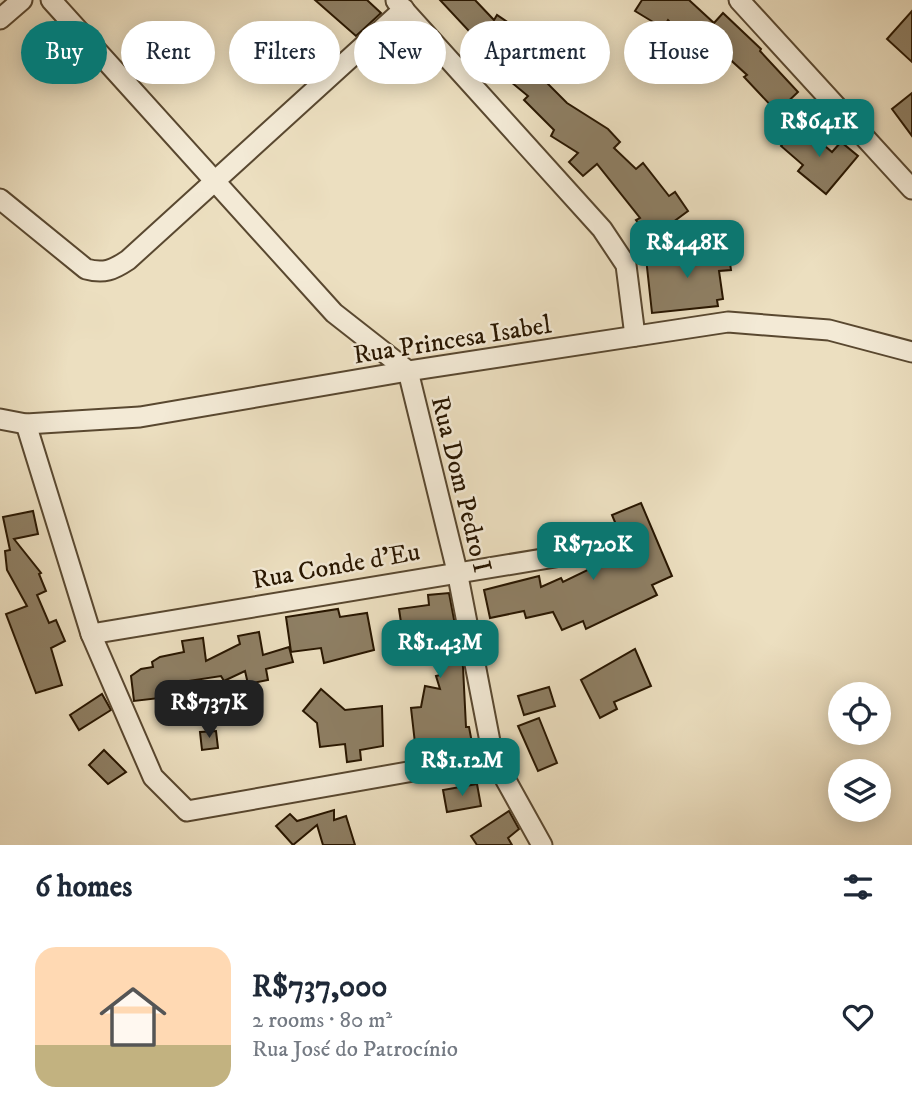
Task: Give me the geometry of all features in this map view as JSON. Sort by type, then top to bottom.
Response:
[{"type":"street","points":[[0,19],[22,0]]},
{"type":"street","points":[[51,0],[334,313],[408,371]]},
{"type":"street","points":[[739,0],[912,189]]},
{"type":"street","points":[[0,199],[86,269],[101,273],[128,260],[400,5],[603,229],[626,265],[635,336]]},
{"type":"street","name":"Rua Princesa Isabel","points":[[0,419],[26,424],[140,417],[408,371],[728,322],[829,330],[912,352]]},
{"type":"street","name":"Rua Dom Pedro I","points":[[408,371],[457,571],[493,757],[542,845]]},
{"type":"street","points":[[26,424],[91,634],[153,777],[187,811],[493,757]]},
{"type":"street","name":"Rua Conde d'Eu","points":[[91,634],[457,571],[591,551]]},
{"type":"building","points":[[315,0],[367,0],[381,13],[372,21],[354,21],[354,34]]},
{"type":"building","points":[[440,0],[475,0],[494,20],[497,15],[506,21],[460,21]]},
{"type":"building","points":[[642,0],[689,0],[712,21],[651,21],[635,11]]},
{"type":"building","points":[[912,11],[912,62],[887,39]]},
{"type":"building","points":[[723,13],[731,21],[716,21]]},
{"type":"building","points":[[733,22],[761,49],[798,92],[777,112],[744,77],[747,75],[733,62]]},
{"type":"building","points":[[514,84],[548,84],[567,103],[608,129],[620,142],[614,148],[636,169],[643,163],[669,196],[675,192],[688,211],[650,239],[636,220],[640,218],[597,164],[583,176],[569,162],[578,153],[551,136],[554,130],[524,100],[528,96]]},
{"type":"building","points":[[912,93],[912,136],[892,109]]},
{"type":"building","points":[[799,124],[832,152],[841,142],[858,156],[826,194],[798,171],[803,165],[781,146]]},
{"type":"building","points":[[728,249],[731,270],[719,271],[723,299],[717,300],[718,306],[652,313],[646,258]]},
{"type":"building","points":[[641,503],[672,576],[652,585],[657,595],[586,629],[583,621],[562,630],[553,612],[526,618],[524,611],[490,618],[484,590],[539,576],[541,587],[561,578],[563,582],[627,551],[612,515]]},
{"type":"building","points":[[33,511],[38,534],[14,539],[41,573],[39,574],[46,591],[37,595],[49,623],[56,620],[65,641],[51,648],[62,685],[36,693],[6,614],[27,606],[7,570],[5,551],[10,550],[3,517]]},
{"type":"building","points":[[449,593],[463,667],[466,727],[469,727],[473,748],[448,753],[447,749],[416,752],[411,708],[421,707],[425,686],[440,689],[436,676],[440,675],[430,632],[403,636],[399,609],[429,605],[428,595]]},
{"type":"building","points":[[338,609],[340,617],[367,613],[374,650],[324,663],[321,648],[291,652],[286,617]]},
{"type":"building","points":[[259,632],[263,655],[289,647],[293,662],[266,669],[268,680],[248,684],[245,671],[224,681],[221,676],[175,683],[178,699],[161,702],[159,698],[134,701],[131,676],[141,669],[153,667],[152,662],[160,657],[184,652],[182,641],[203,638],[206,661],[240,644],[238,636]]},
{"type":"building","points":[[635,649],[651,686],[614,702],[617,709],[600,718],[581,680]]},
{"type":"building","points":[[549,687],[555,706],[524,715],[518,696]]},
{"type":"building","points":[[321,689],[345,710],[382,706],[383,746],[360,750],[361,760],[347,762],[345,744],[320,747],[317,723],[303,711]]},
{"type":"building","points":[[102,694],[111,710],[79,730],[70,715]]},
{"type":"building","points":[[539,718],[557,763],[538,771],[518,726]]},
{"type":"building","points":[[216,731],[218,748],[202,750],[200,732]]},
{"type":"building","points":[[104,750],[126,772],[108,784],[89,765]]},
{"type":"building","points":[[477,784],[481,806],[447,812],[443,790]]},
{"type":"building","points":[[334,810],[334,820],[346,816],[355,845],[323,845],[317,825],[293,845],[276,826],[290,814],[297,821]]},
{"type":"building","points":[[509,811],[519,829],[508,838],[512,845],[477,845],[471,836]]}]
